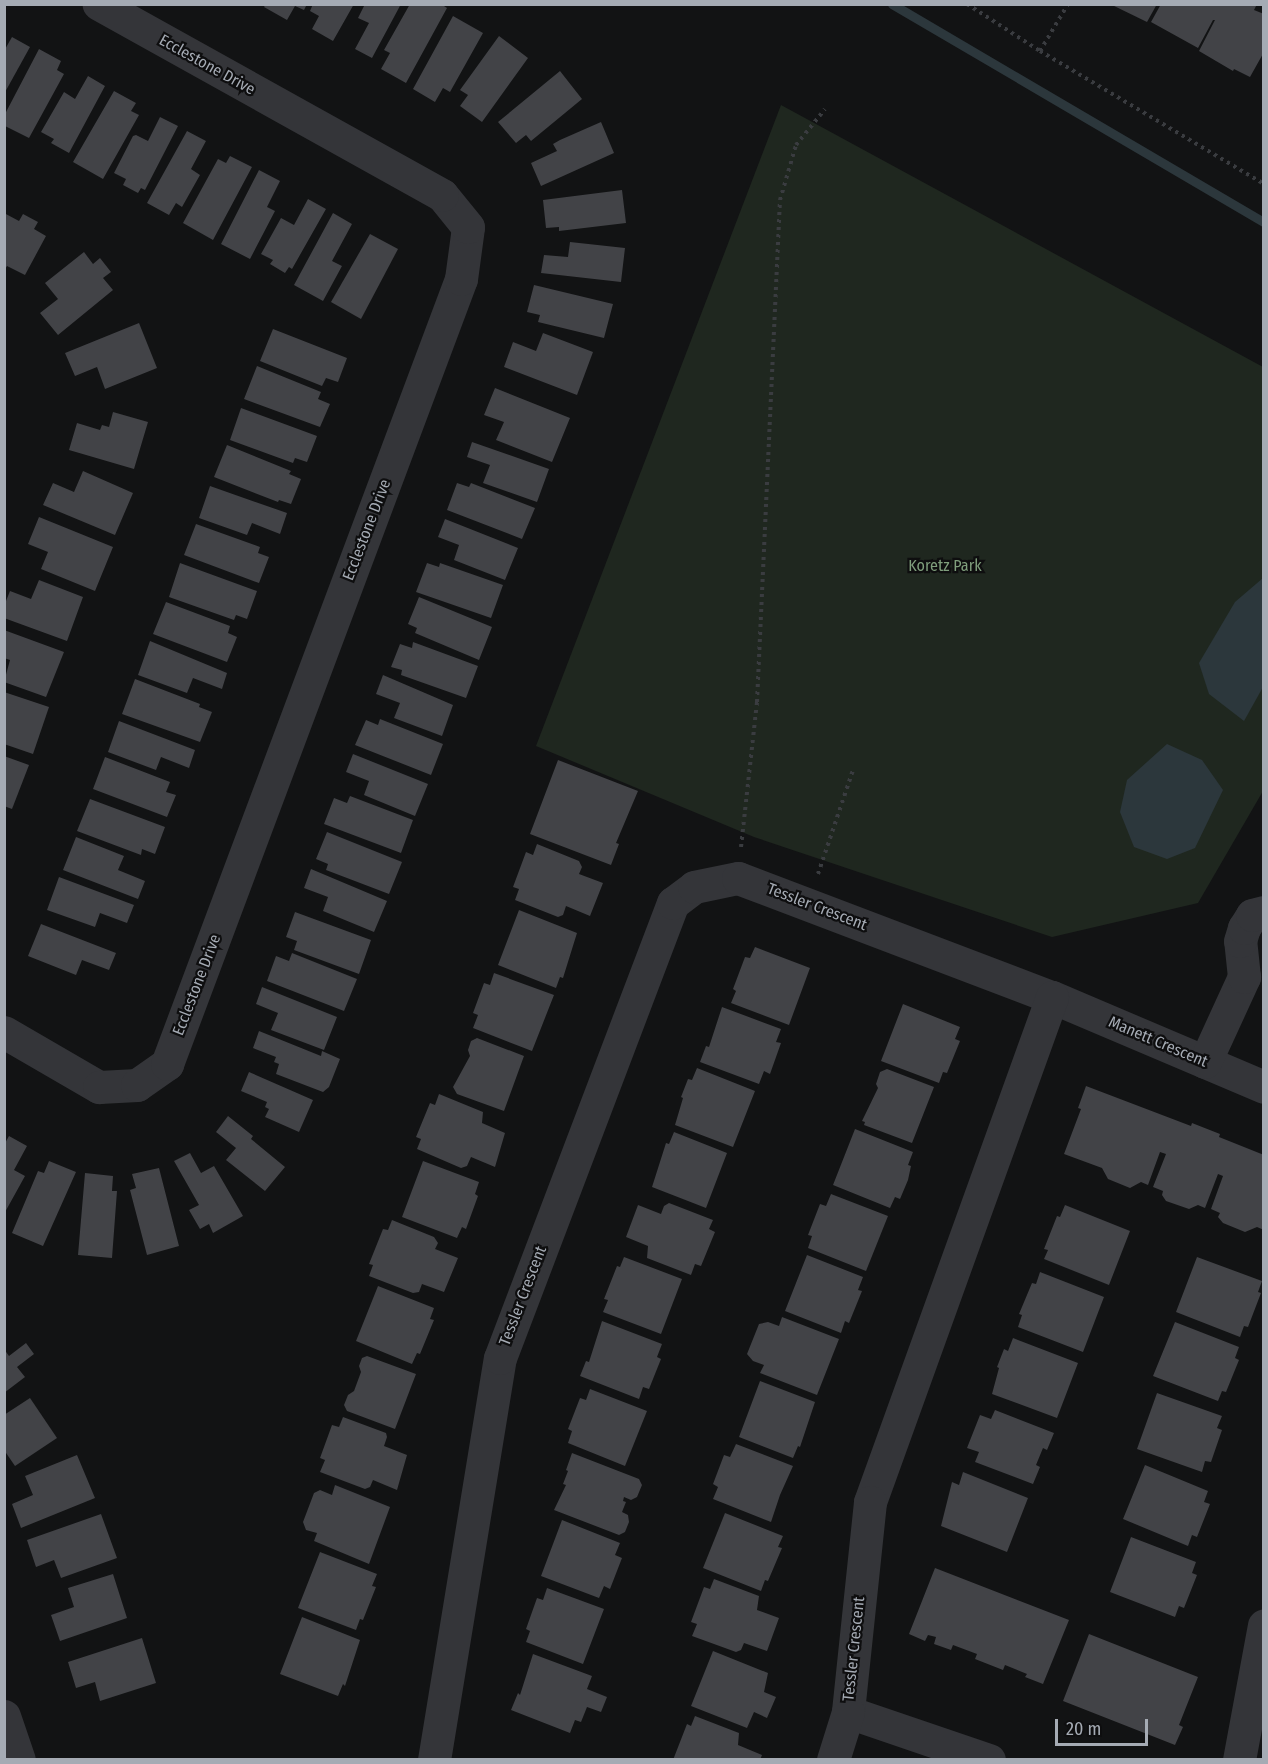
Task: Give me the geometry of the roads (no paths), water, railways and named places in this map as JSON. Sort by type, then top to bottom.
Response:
[{"type":"street","name":"Ecclestone Drive","points":[[4,1032],[99,1087],[136,1085],[167,1064],[461,279],[468,227],[442,195],[99,4]]},
{"type":"street","name":"Tessler Crescent","points":[[434,1760],[500,1358],[673,903],[694,887],[738,878],[1052,997],[870,1502],[848,1712],[833,1760]]},
{"type":"street","points":[[1205,1062],[1254,981],[1240,941],[1252,915],[1263,912]]},
{"type":"street","name":"Manett Crescent","points":[[1052,997],[1263,1087]]},
{"type":"street","points":[[1239,1760],[1263,1625]]},
{"type":"street","points":[[848,1712],[989,1760]]},
{"type":"street","points":[[4,1716],[19,1760]]},
{"type":"waterway","points":[[892,4],[1264,222]]},
{"type":"park label","name":"Koretz Park","points":[[945,566]]}]
